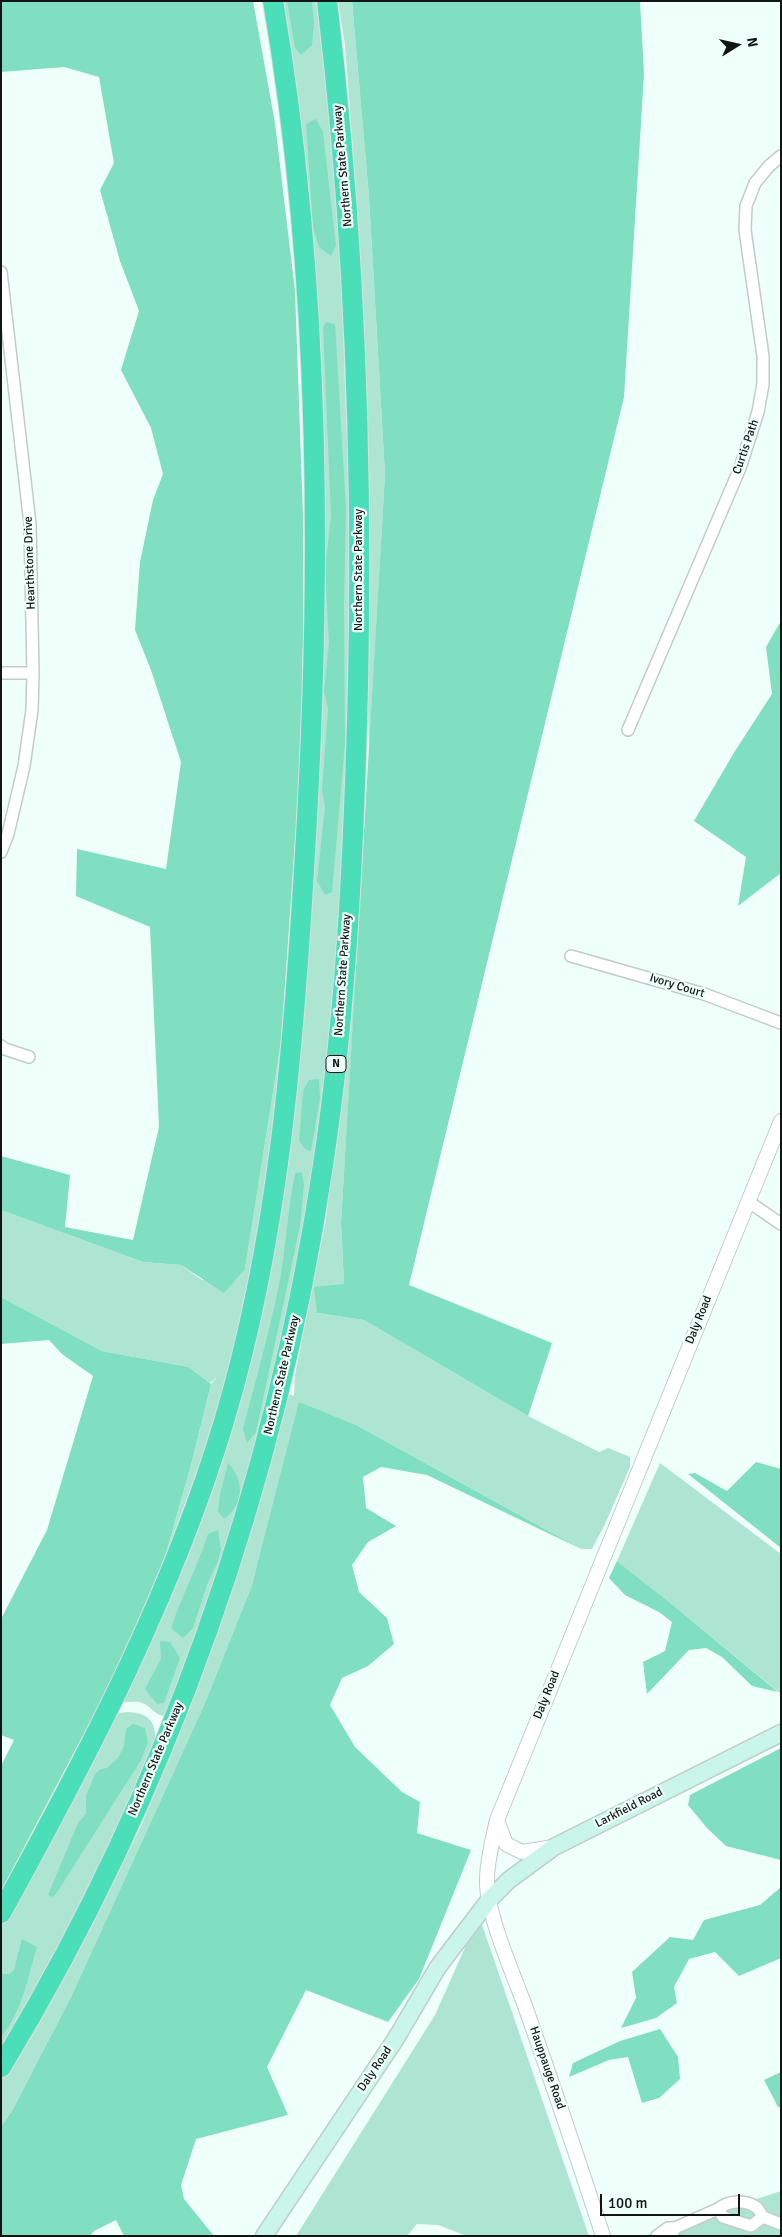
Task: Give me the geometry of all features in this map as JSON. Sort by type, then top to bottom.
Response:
[{"type":"highway","points":[[1,1913],[119,1690],[156,1608],[194,1514],[226,1416],[246,1340],[265,1250],[278,1175],[293,1033],[307,835],[312,706],[315,503],[311,364],[301,226],[273,1]]},
{"type":"highway","name":"Northern State Parkway","points":[[1,2067],[55,1974],[109,1867],[164,1743],[207,1630],[239,1535],[277,1400],[304,1278],[323,1169],[339,1032],[351,870],[357,727],[359,562],[352,291],[343,161],[327,1]]},
{"type":"main road","name":"Larkfield Road","points":[[489,1900],[509,1880],[554,1846],[781,1733]]},
{"type":"main road","name":"Daly Road","points":[[264,2236],[395,2040],[438,1967],[489,1900]]},
{"type":"street","name":"Curtis Path","points":[[628,730],[740,468],[758,412],[763,384],[763,356],[744,230],[746,206],[755,183],[769,166],[781,156]]},
{"type":"street","name":"Hearthstone Drive","points":[[1,272],[6,345],[30,524],[33,673],[32,710],[24,766],[8,834],[1,852]]},
{"type":"street","points":[[1,673],[33,673]]},
{"type":"street","name":"Ivory Court","points":[[571,956],[704,994],[781,1024]]},
{"type":"street","points":[[1,1046],[29,1057]]},
{"type":"street","name":"Daly Road","points":[[489,1900],[486,1880],[496,1820],[781,1121]]},
{"type":"street","points":[[749,1202],[781,1224]]},
{"type":"street","points":[[496,1820],[506,1844],[522,1852],[554,1846]]},
{"type":"street","name":"Hauppauge Road","points":[[489,1900],[603,2236]]},
{"type":"street","points":[[657,2236],[668,2228],[673,2232],[724,2204],[738,2201],[756,2207],[763,2217],[781,2224]]},
{"type":"street","points":[[718,2209],[723,2217],[751,2226],[763,2217]]},
{"type":"green space","points":[[1,1],[253,1],[275,123],[295,291],[303,515],[303,643],[300,770],[281,1042],[245,1269],[224,1293],[181,1265],[143,1262],[1,1210],[1,1156],[70,1175],[65,1227],[133,1240],[159,1127],[150,927],[76,896],[77,849],[166,869],[181,762],[151,670],[135,630],[140,562],[153,500],[163,474],[151,428],[121,370],[139,311],[120,261],[100,190],[114,163],[99,77],[64,67],[1,72]]},
{"type":"green space","points":[[277,1],[316,1],[330,118],[340,236],[350,562],[350,689],[339,944],[327,1071],[310,1197],[288,1321],[251,1471],[203,1614],[164,1716],[157,1714],[143,1703],[119,1702],[200,1509],[290,1125],[320,514]]},
{"type":"green space","points":[[287,1],[312,1],[314,23],[312,45],[301,55],[295,48]]},
{"type":"green space","points":[[338,1],[352,1],[369,197],[385,474],[369,753],[357,203],[345,45]]},
{"type":"green space","points":[[352,1],[640,1],[644,74],[624,397],[409,1285],[552,1343],[528,1416],[364,1320],[317,1313],[314,1287],[344,1284],[341,1223],[385,474],[369,197]]},
{"type":"green space","points":[[316,119],[323,132],[336,245],[331,256],[319,247],[313,227],[306,124]]},
{"type":"green space","points":[[326,322],[335,324],[346,510],[344,606],[345,744],[332,892],[325,895],[317,881],[325,807],[322,791],[328,709],[324,691],[329,643],[325,571],[331,516],[323,327]]},
{"type":"green space","points":[[781,621],[781,873],[738,906],[746,857],[694,821],[735,751],[772,694],[766,647]]},
{"type":"green space","points":[[359,926],[341,1223],[344,1284],[317,1313],[364,1320],[528,1416],[599,1452],[608,1448],[630,1457],[630,1467],[592,1549],[581,1549],[358,1426],[267,1529],[252,1585],[205,1703],[71,1997],[13,2109],[1,2127],[1,2080],[69,1970],[142,1824],[183,1721],[286,1393],[294,1396],[295,1375],[326,1219]]},
{"type":"green space","points":[[281,1042],[270,1175],[246,1301],[218,1412],[163,1564],[191,1465],[211,1384],[216,1378],[210,1383],[189,1367],[102,1351],[1,1297],[1,1210],[143,1262],[181,1265],[202,1280],[245,1269]]},
{"type":"green space","points":[[319,1079],[320,1098],[311,1151],[305,1149],[299,1141],[303,1091],[309,1080]]},
{"type":"green space","points":[[302,1172],[304,1184],[300,1226],[256,1432],[247,1443],[243,1429],[280,1280],[295,1173]]},
{"type":"green space","points":[[1,1297],[102,1351],[189,1367],[211,1384],[191,1465],[163,1564],[118,1669],[1,1891],[1,1766],[14,1740],[1,1735],[1,1619],[47,1530],[93,1376],[62,1354],[49,1340],[1,1344]]},
{"type":"green space","points":[[299,1402],[358,1426],[581,1549],[427,1475],[381,1467],[363,1477],[366,1508],[396,1526],[368,1542],[352,1565],[359,1592],[387,1618],[394,1644],[368,1666],[342,1678],[330,1705],[355,1747],[402,1792],[420,1802],[417,1833],[471,1850],[419,1979],[388,2022],[306,1990],[267,2067],[288,2115],[196,2139],[181,2185],[184,2199],[214,2236],[124,2236],[116,2220],[94,2231],[90,2236],[1,2236],[1,2127],[13,2109],[71,1997],[205,1703],[252,1585]]},
{"type":"green space","points":[[756,1462],[781,1469],[781,1548],[688,1474],[695,1473],[727,1491]]},
{"type":"green space","points":[[228,1463],[237,1477],[240,1492],[239,1500],[235,1507],[224,1519],[218,1511],[220,1494]]},
{"type":"green space","points":[[660,1463],[781,1554],[781,1694],[617,1561]]},
{"type":"green space","points":[[218,1530],[221,1550],[217,1564],[208,1582],[193,1628],[183,1638],[171,1628],[208,1534]]},
{"type":"green space","points":[[617,1561],[778,1692],[752,1686],[722,1657],[706,1648],[689,1650],[647,1694],[643,1662],[665,1651],[672,1622],[659,1612],[625,1595],[609,1578]]},
{"type":"green space","points":[[160,1641],[170,1642],[180,1658],[164,1703],[157,1704],[145,1689],[161,1659]]},
{"type":"green space","points":[[118,1713],[141,1714],[150,1720],[155,1730],[155,1744],[70,1931],[1,2053],[1,1923],[112,1717]]},
{"type":"green space","points":[[133,1724],[145,1728],[148,1742],[141,1760],[58,1891],[53,1897],[48,1895],[78,1823],[86,1814],[86,1796],[95,1774],[101,1769],[107,1768],[118,1758],[124,1746],[126,1729]]},
{"type":"green space","points":[[781,1748],[781,1860],[726,1846],[707,1828],[688,1805],[690,1795]]},
{"type":"green space","points":[[781,1887],[781,1958],[739,1976],[715,1952],[689,1959],[674,1987],[677,2003],[656,2018],[621,2028],[636,1998],[632,1972],[670,1937],[693,1940],[704,1920],[760,1905]]},
{"type":"green space","points":[[479,1916],[589,2236],[467,2236],[438,2225],[417,2224],[407,2236],[296,2236],[435,2015]]},
{"type":"green space","points":[[22,1939],[37,1947],[19,2005],[14,2017],[1,2037],[1,1974],[9,1974],[14,1970]]},
{"type":"green space","points":[[660,2029],[678,2057],[680,2079],[659,2098],[642,2103],[628,2057],[609,2060],[569,2077],[573,2063],[620,2041]]},
{"type":"green space","points":[[781,2072],[781,2107],[778,2107],[764,2080]]},
{"type":"green space","points":[[781,2191],[781,2236],[644,2236]]}]
